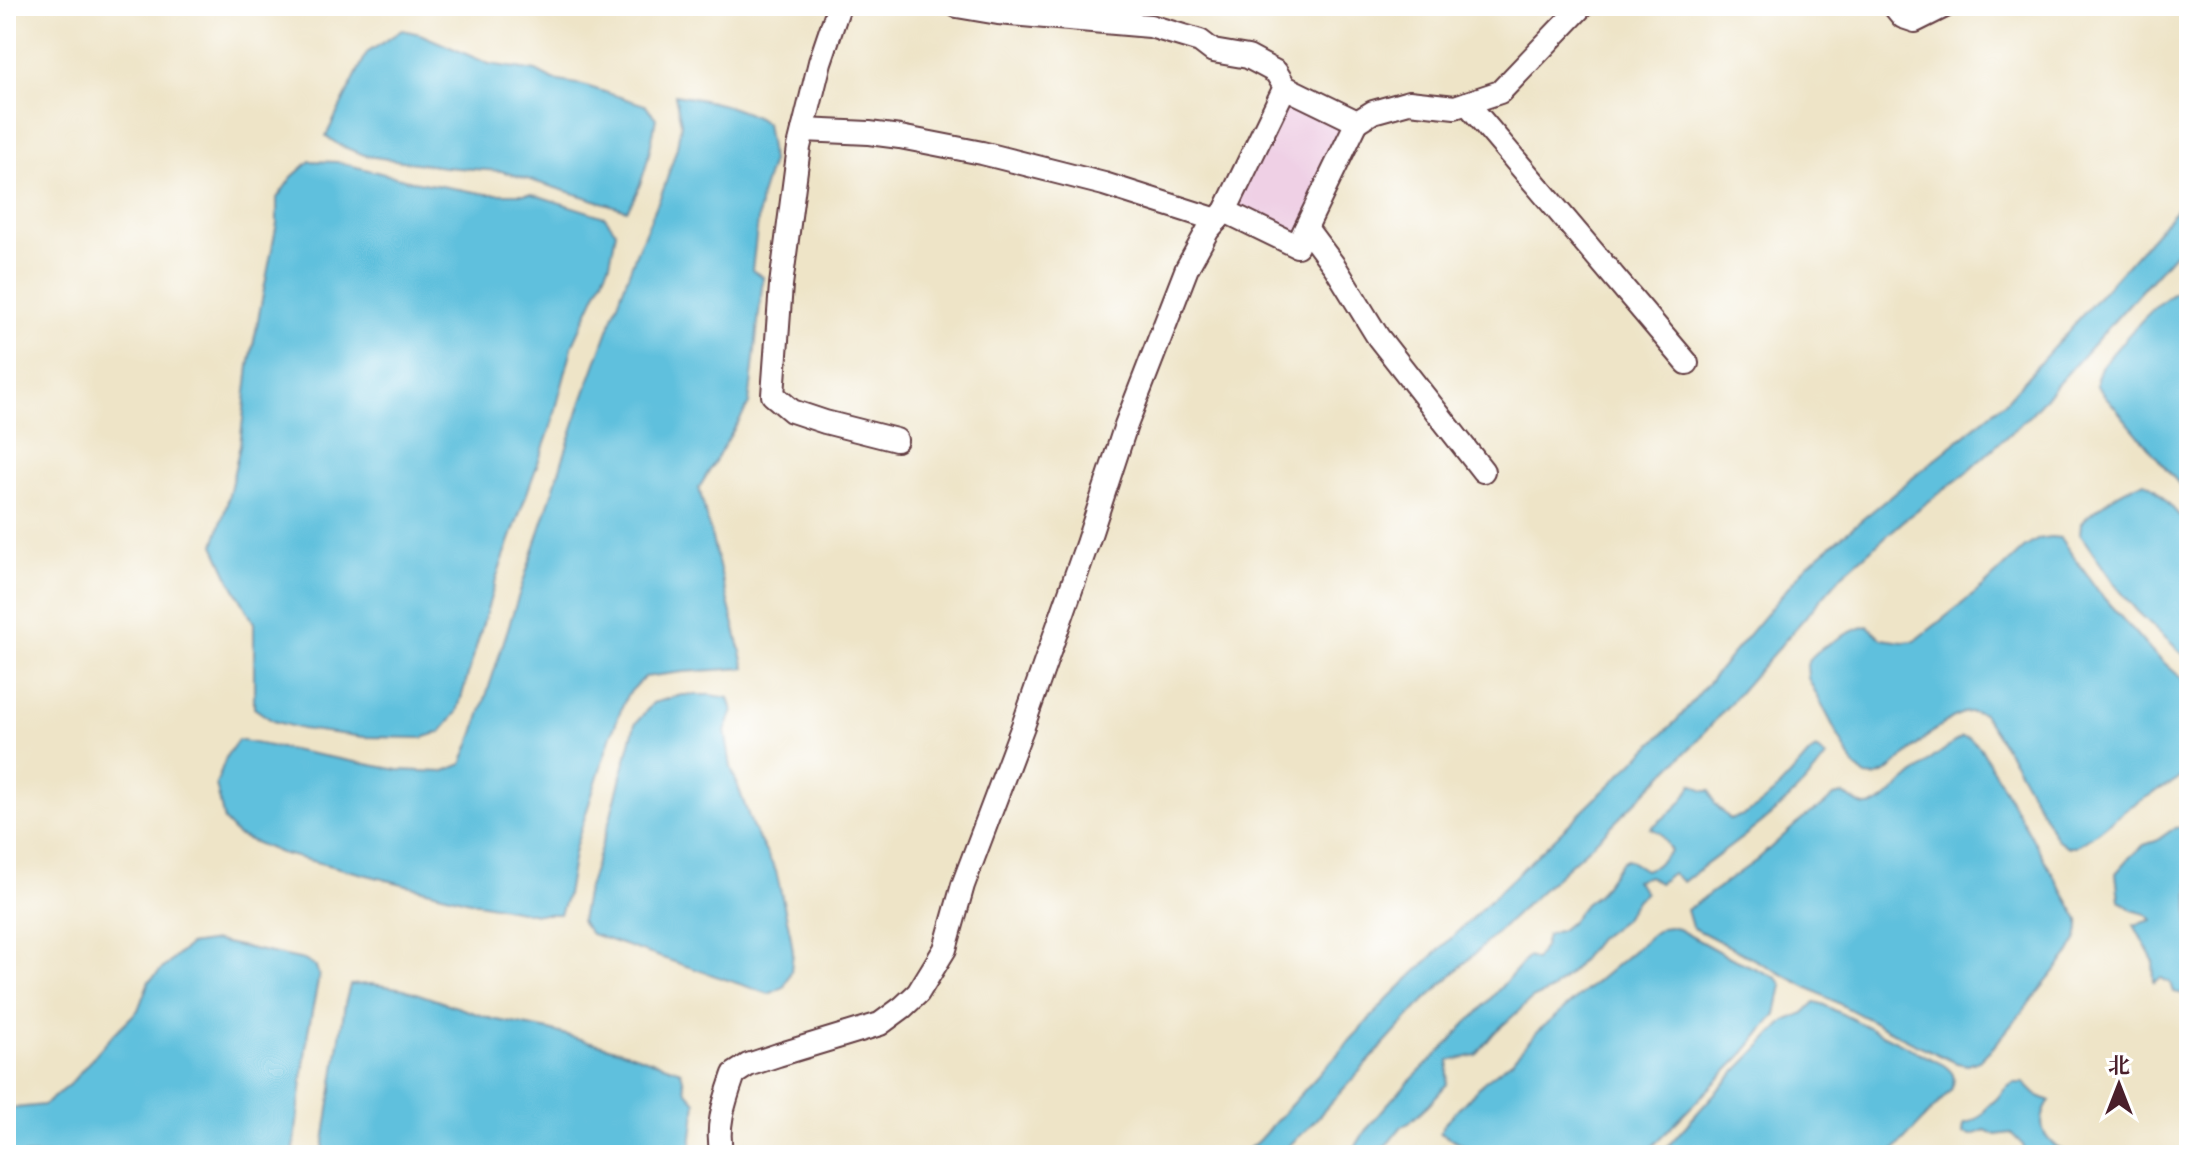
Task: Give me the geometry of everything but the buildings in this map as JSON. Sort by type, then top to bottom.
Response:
[{"type":"street","points":[[839,6],[820,62],[799,147],[781,285],[773,395],[792,411],[896,440]]},
{"type":"street","points":[[957,6],[998,13],[1150,26],[1200,41],[1213,51],[1248,57],[1276,72],[1285,87],[1357,122]]},
{"type":"street","points":[[803,130],[869,133],[982,153],[1221,216],[1297,246],[1357,122],[1373,112],[1409,102],[1455,107],[1500,92],[1582,6]]},
{"type":"street","points":[[1894,6],[1903,17],[1915,21],[1945,6]]},
{"type":"street","points":[[722,1155],[718,1140],[722,1113],[734,1074],[768,1058],[880,1024],[918,993],[945,949],[963,885],[1023,726],[1126,425],[1187,268],[1208,230],[1221,216],[1285,87]]},
{"type":"street","points":[[1467,103],[1687,363]]},
{"type":"street","points":[[1306,228],[1335,267],[1378,337],[1483,471]]},
{"type":"shaded area","points":[[1285,87],[1357,122],[1297,246],[1225,211]]},
{"type":"water","points":[[402,30],[420,34],[489,64],[536,71],[553,80],[583,85],[645,105],[656,118],[643,177],[627,210],[501,171],[367,156],[326,136],[367,53]]},
{"type":"water","points":[[675,95],[734,108],[766,123],[772,161],[761,196],[752,270],[763,277],[749,404],[699,488],[745,668],[645,677],[627,695],[575,848],[567,895],[560,914],[536,914],[478,903],[280,853],[237,835],[224,821],[216,784],[227,755],[238,740],[398,770],[442,772],[462,764],[581,404],[635,256],[664,188],[681,123]]},
{"type":"water","points":[[310,161],[337,162],[412,181],[487,194],[532,194],[605,217],[616,232],[610,263],[573,344],[552,424],[497,576],[457,712],[441,732],[422,738],[364,737],[302,729],[273,721],[254,708],[254,623],[214,545],[240,445],[249,366],[277,223],[277,198],[292,177]]},
{"type":"water","points":[[2189,195],[2189,237],[2030,415],[1965,474],[1908,517],[1842,575],[1697,741],[1595,842],[1418,1007],[1308,1128],[1279,1155],[1241,1155],[1258,1141],[1388,999],[1677,720],[1807,565],[2006,401]]},
{"type":"water","points":[[2189,286],[2189,496],[2097,386],[2097,378],[2101,367],[2153,309]]},
{"type":"water","points":[[2145,482],[2189,526],[2189,660],[2137,611],[2080,534],[2081,523],[2095,511],[2119,493]]},
{"type":"water","points":[[2060,538],[2102,596],[2151,651],[2187,683],[2189,693],[2189,772],[2128,808],[2075,847],[2068,847],[2057,839],[2016,765],[1983,714],[1968,712],[1954,717],[1885,773],[1866,776],[1854,766],[1808,678],[1807,667],[1810,659],[1824,647],[1868,626],[1882,639],[1915,641],[1983,587],[2024,548],[2039,539]]},
{"type":"water","points":[[682,695],[729,698],[733,711],[725,731],[731,767],[753,828],[776,871],[793,952],[791,971],[784,987],[769,994],[591,934],[581,921],[635,724],[653,703]]},
{"type":"water","points":[[1962,737],[1969,738],[1980,747],[2079,920],[2077,938],[2069,954],[1979,1061],[1968,1065],[1957,1063],[1916,1044],[1692,927],[1687,910],[1757,860],[1803,818],[1834,796],[1843,794],[1865,806],[1883,801]]},
{"type":"water","points":[[1816,749],[1826,757],[1778,809],[1683,882],[1672,873],[1659,883],[1649,876],[1635,880],[1645,893],[1637,899],[1623,920],[1598,939],[1574,969],[1552,990],[1532,999],[1494,1033],[1476,1055],[1449,1061],[1447,1084],[1409,1123],[1402,1126],[1385,1147],[1365,1151],[1354,1149],[1398,1093],[1475,1016],[1528,957],[1535,960],[1544,947],[1547,935],[1571,922],[1585,904],[1598,894],[1621,862],[1627,859],[1645,870],[1655,866],[1671,851],[1660,833],[1651,828],[1680,804],[1692,784],[1710,791],[1715,804],[1730,819],[1761,804]]},
{"type":"water","points":[[2176,827],[2189,827],[2189,995],[2173,992],[2170,983],[2161,978],[2154,982],[2153,960],[2134,925],[2152,920],[2119,900],[2116,873],[2144,845]]},
{"type":"water","points":[[1669,927],[1777,978],[1782,985],[1776,1014],[1744,1053],[1644,1155],[1490,1155],[1440,1133],[1445,1123],[1484,1082],[1513,1060],[1537,1032],[1653,934]]},
{"type":"water","points":[[216,941],[304,960],[316,967],[319,976],[308,1032],[293,1155],[6,1155],[6,1109],[44,1105],[71,1083],[138,1010],[149,981],[189,945]]},
{"type":"water","points":[[372,984],[404,989],[492,1019],[549,1030],[681,1071],[686,1091],[696,1102],[690,1155],[322,1155],[350,985]]},
{"type":"water","points":[[1815,1002],[1942,1064],[1953,1075],[1951,1090],[1890,1155],[1660,1155],[1785,1021],[1804,1013]]},
{"type":"water","points":[[2015,1083],[2024,1083],[2036,1095],[2050,1101],[2043,1115],[2043,1128],[2049,1140],[2061,1149],[2050,1151],[2047,1155],[2026,1155],[2023,1145],[2011,1133],[1996,1135],[1985,1130],[1972,1135],[1963,1133],[1964,1124],[1979,1118],[1988,1105]]}]
